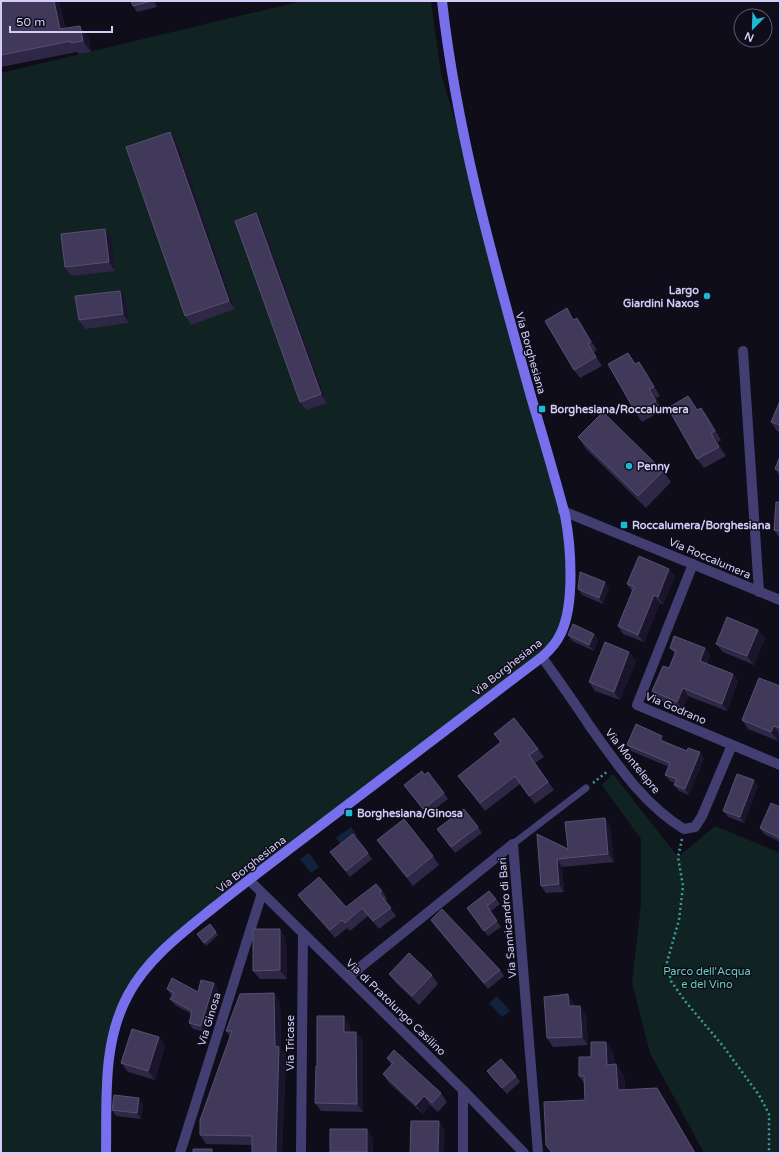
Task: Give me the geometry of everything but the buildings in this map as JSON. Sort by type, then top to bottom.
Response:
[{"type":"street","name":"Via Borghesiana","points":[[106,1153],[109,1060],[115,1028],[127,996],[140,976],[163,951],[192,925],[542,657],[551,648],[564,627],[569,587],[569,559],[567,528],[564,511],[500,286],[472,176],[454,90],[442,1]]},
{"type":"street","points":[[743,351],[759,592]]},
{"type":"street","name":"Via Roccalumera","points":[[564,511],[780,600]]},
{"type":"street","name":"Via Godrano","points":[[693,564],[637,705],[780,765]]},
{"type":"street","name":"Via Montelepre","points":[[542,657],[609,753],[644,796],[672,821],[684,828]]},
{"type":"street","points":[[684,828],[695,827],[702,816],[732,745]]},
{"type":"street","name":"Via Sannicandro di Bari","points":[[348,977],[513,844]]},
{"type":"street","name":"Via Sannicandro di Bari","points":[[513,844],[538,1153]]},
{"type":"street","name":"Via di Pratolungo Casilino","points":[[249,880],[463,1090],[524,1153]]},
{"type":"street","name":"Via Ginosa","points":[[180,1153],[262,893]]},
{"type":"street","name":"Via Tricase","points":[[301,1153],[303,933]]},
{"type":"street","points":[[463,1090],[463,1153]]},
{"type":"lane","points":[[513,844],[586,788]]},
{"type":"path","points":[[586,788],[608,771]]},
{"type":"path","points":[[684,828],[678,857],[683,886],[679,920],[667,962],[671,981],[685,1001],[724,1046],[759,1095],[769,1114],[769,1153]]},
{"type":"green space","points":[[302,1],[431,1],[441,74],[472,176],[563,511],[570,571],[558,638],[249,880],[150,964],[115,1028],[106,1153],[1,1153],[1,73]]},
{"type":"green space","name":"Parco dell'Acqua e del Vino","points":[[613,774],[678,857],[715,826],[780,853],[780,1153],[704,1153],[650,1053],[632,983],[641,904],[641,839],[602,785]]},
{"type":"water","points":[[351,827],[357,835],[342,846],[336,838]]},
{"type":"water","points":[[309,853],[319,867],[311,873],[300,859]]},
{"type":"water","points":[[497,996],[510,1011],[502,1017],[489,1003]]},
{"type":"place","name":"Largo Giardini Naxos","points":[[707,296]]},
{"type":"place","name":"Borghesiana/Roccalumera","points":[[542,409]]},
{"type":"place","name":"Penny","points":[[629,466]]},
{"type":"place","name":"Roccalumera/Borghesiana","points":[[624,525]]},
{"type":"place","name":"Borghesiana/Ginosa","points":[[349,813]]}]
